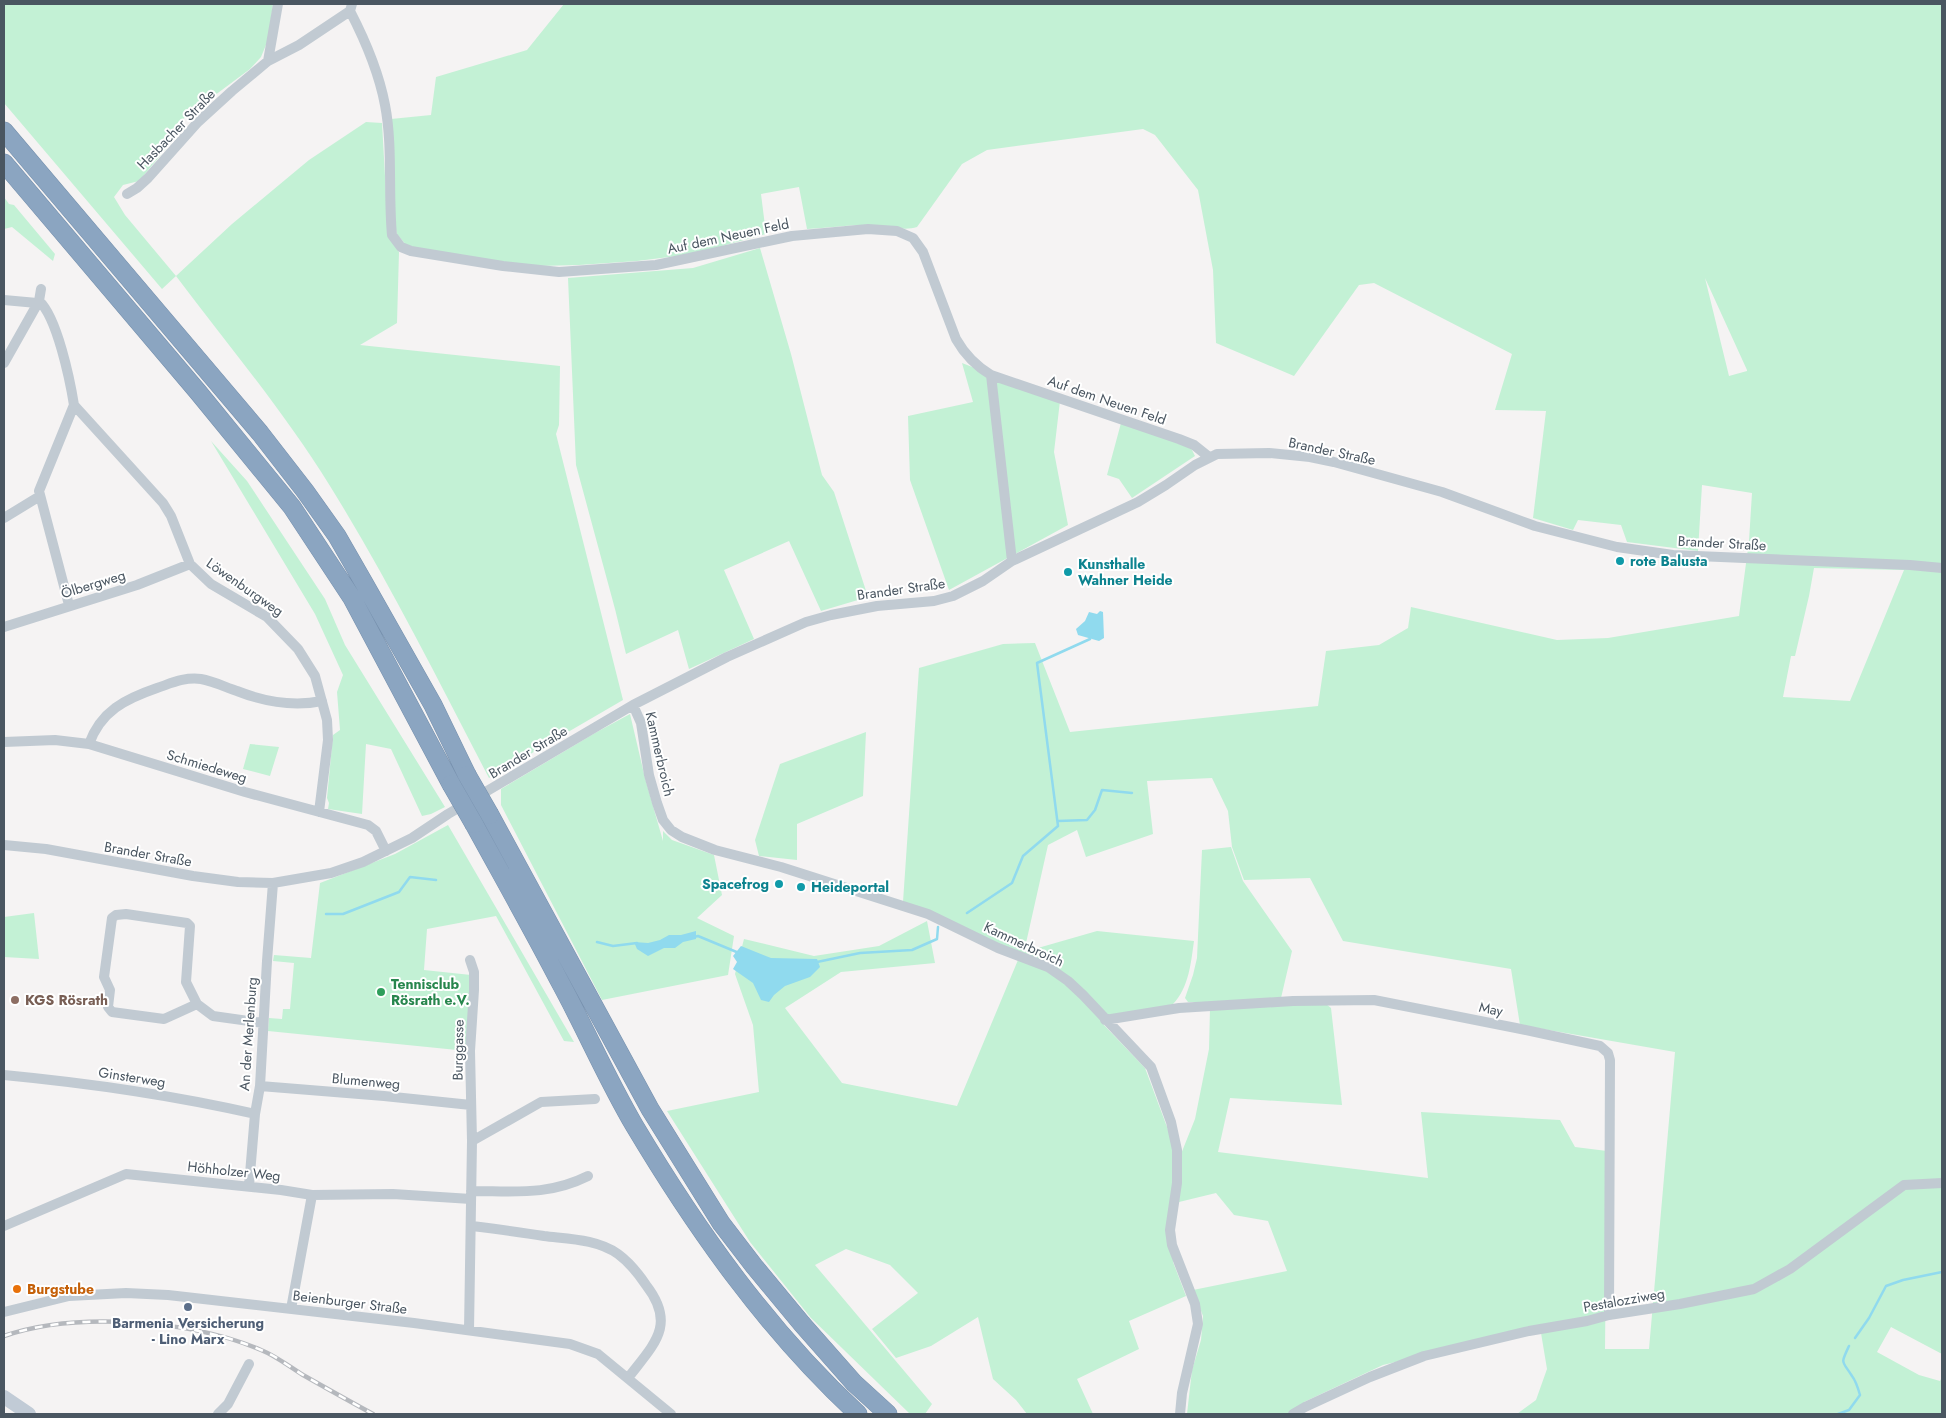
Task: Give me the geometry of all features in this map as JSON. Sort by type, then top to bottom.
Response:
[{"type":"highway","points":[[4,131],[260,433],[305,491],[336,536],[433,705],[474,824],[561,984],[633,1123],[677,1193],[737,1280],[788,1341],[858,1414]]},
{"type":"highway","points":[[4,163],[192,385],[292,507],[352,598],[459,780],[490,815],[650,1109],[711,1207],[754,1266],[802,1324],[854,1383],[888,1414]]},
{"type":"main road","points":[[4,1397],[29,1414]]},
{"type":"street","points":[[268,61],[278,4]]},
{"type":"street","name":"Hasbacher Straße","points":[[127,194],[148,178],[198,122],[268,61],[299,44],[351,7]]},
{"type":"street","name":"Auf dem Neuen Feld","points":[[351,7],[370,55],[385,105],[388,128],[392,235],[401,247],[431,256],[560,272],[656,266],[792,236],[868,229],[897,231],[913,238],[918,244],[927,260],[961,347],[977,366],[991,375],[1179,439],[1194,445],[1209,457]]},
{"type":"street","points":[[4,363],[38,302],[41,289]]},
{"type":"street","points":[[4,300],[38,302],[44,306],[49,315],[70,384],[74,405],[40,486],[40,496],[69,605]]},
{"type":"street","points":[[991,375],[1012,562]]},
{"type":"street","name":"Löwenburgweg","points":[[74,405],[163,504],[171,516],[190,564],[211,584],[267,617],[298,649],[315,676],[327,720],[328,740],[319,812]]},
{"type":"street","name":"Brander Straße","points":[[4,846],[46,849],[192,876],[238,882],[273,883],[331,873],[363,862],[423,831],[448,814],[695,672],[806,622],[857,609],[907,604],[953,596],[983,582],[1012,562],[1138,502],[1209,457],[1217,454],[1248,452],[1310,457],[1442,492],[1535,526],[1636,550],[1673,555],[1910,564],[1942,568]]},
{"type":"street","points":[[4,518],[40,496]]},
{"type":"street","name":"Ölbergweg","points":[[4,627],[137,585],[190,564]]},
{"type":"street","points":[[90,744],[93,733],[102,720],[124,700],[179,680],[202,680],[273,703],[306,704],[322,700]]},
{"type":"street","name":"Kammerbroich","points":[[633,706],[641,723],[657,803],[663,820],[671,830],[682,837],[715,850],[781,867],[928,914],[998,948],[1048,967],[1068,981],[1151,1067],[1171,1122],[1177,1150],[1177,1182],[1170,1230],[1172,1246],[1195,1304],[1198,1324],[1182,1393],[1180,1414]]},
{"type":"street","name":"Schmiedeweg","points":[[4,742],[55,740],[90,744],[245,792],[362,823],[373,828],[386,851]]},
{"type":"street","name":"An der Merlenburg","points":[[249,1186],[255,1114],[260,1086],[273,883]]},
{"type":"street","points":[[197,1004],[164,1019],[112,1012],[108,1007],[110,990],[104,977],[112,918],[116,915],[126,914],[186,923],[190,926],[186,982],[197,1004],[213,1016],[263,1023]]},
{"type":"street","name":"Burggasse","points":[[469,1330],[472,1226],[470,1051],[474,972],[470,960]]},
{"type":"street","name":"May","points":[[1105,1020],[1179,1008],[1294,1001],[1374,1000],[1600,1046],[1608,1053],[1610,1060],[1609,1315]]},
{"type":"street","name":"Ginsterweg","points":[[4,1075],[112,1087],[255,1114]]},
{"type":"street","name":"Blumenweg","points":[[260,1086],[471,1105]]},
{"type":"street","points":[[472,1141],[541,1102],[595,1098]]},
{"type":"street","name":"Höhholzer Weg","points":[[4,1226],[126,1174],[249,1186],[312,1196],[471,1195]]},
{"type":"street","points":[[471,1195],[556,1189],[588,1176]]},
{"type":"street","name":"Pestalozziweg","points":[[1293,1414],[1370,1377],[1424,1356],[1529,1331],[1754,1289],[1790,1269],[1904,1185],[1942,1183]]},
{"type":"street","points":[[291,1308],[312,1196]]},
{"type":"street","points":[[472,1226],[583,1241],[607,1248],[625,1260],[655,1296],[662,1316],[658,1336],[652,1347],[628,1378]]},
{"type":"street","name":"Beienburger Straße","points":[[4,1312],[69,1296],[126,1293],[172,1295],[469,1330],[579,1346],[598,1354],[671,1414]]},
{"type":"street","points":[[218,1414],[228,1404],[249,1364]]},
{"type":"green space","points":[[4,4],[273,4],[268,40],[261,57],[250,69],[175,125],[180,132],[139,181],[123,185],[114,197],[125,215],[176,276],[162,289],[4,103]]},
{"type":"green space","points":[[564,4],[1942,4],[1942,1354],[1891,1327],[1877,1352],[1919,1375],[1940,1381],[1942,1377],[1942,1414],[1517,1414],[1536,1400],[1547,1369],[1540,1327],[1383,1365],[1304,1402],[1304,1404],[1287,1414],[1187,1414],[1192,1370],[1201,1340],[1203,1316],[1193,1290],[1287,1271],[1268,1221],[1234,1215],[1216,1193],[1179,1202],[1181,1154],[1195,1119],[1209,1049],[1210,1009],[1326,1004],[1331,1008],[1342,1105],[1230,1098],[1218,1152],[1428,1178],[1421,1112],[1560,1120],[1575,1147],[1607,1151],[1605,1349],[1649,1349],[1675,1052],[1520,1025],[1511,969],[1343,941],[1310,878],[1244,880],[1232,847],[1228,811],[1212,778],[1147,781],[1153,834],[1086,857],[1077,830],[1048,845],[1024,952],[1097,931],[1194,941],[1186,983],[1173,1004],[1103,1024],[1145,1068],[1170,1135],[1174,1155],[1173,1262],[1186,1296],[1129,1321],[1139,1349],[1077,1379],[1093,1414],[1027,1414],[1016,1400],[993,1379],[978,1317],[931,1346],[896,1358],[872,1329],[918,1293],[890,1265],[846,1249],[815,1265],[932,1404],[925,1414],[910,1414],[811,1318],[750,1242],[667,1111],[759,1092],[753,1025],[735,974],[744,939],[814,956],[879,946],[927,921],[935,963],[841,972],[785,1008],[842,1083],[957,1106],[1018,960],[903,902],[919,668],[1003,644],[1035,643],[1070,732],[1318,706],[1326,651],[1379,645],[1408,628],[1411,607],[1557,640],[1608,638],[1739,616],[1749,541],[1752,493],[1702,485],[1698,551],[1627,542],[1621,525],[1578,520],[1573,530],[1533,518],[1546,411],[1495,410],[1512,354],[1374,283],[1359,285],[1294,376],[1216,343],[1213,270],[1198,190],[1155,135],[1143,129],[987,150],[962,164],[917,227],[911,228],[852,225],[807,229],[799,187],[761,194],[766,234],[693,254],[637,261],[538,266],[436,254],[406,245],[397,234],[393,217],[391,119],[431,115],[436,77],[527,50]],"holes":[[[1705,278],[1747,370],[1747,371],[1729,376]],[[1814,568],[1904,570],[1850,701],[1783,697],[1791,656],[1795,656]]]},
{"type":"green space","points":[[366,122],[382,123],[388,229],[391,240],[399,252],[397,323],[360,345],[560,366],[559,425],[556,434],[623,700],[489,778],[393,594],[330,486],[275,406],[176,276],[232,224],[309,160]]},
{"type":"green space","points":[[4,197],[9,204],[14,205],[55,254],[53,261],[12,227],[4,229]]},
{"type":"green space","points":[[760,248],[791,354],[822,475],[834,492],[868,597],[821,611],[789,541],[724,570],[754,639],[689,669],[678,630],[626,654],[576,465],[568,278],[693,268]]},
{"type":"green space","points":[[962,363],[1060,401],[1054,452],[1068,525],[949,590],[910,480],[908,416],[973,402]]},
{"type":"green space","points":[[1121,423],[1190,446],[1195,456],[1132,498],[1119,479],[1107,475]]},
{"type":"green space","points":[[211,441],[247,481],[325,599],[345,645],[445,807],[422,816],[391,749],[366,744],[362,814],[328,809],[329,803],[327,798],[333,735],[340,730],[337,692],[343,675],[315,614]]},
{"type":"green space","points":[[630,714],[645,778],[663,841],[663,831],[672,840],[714,855],[722,895],[697,918],[734,936],[728,975],[602,1000],[501,805],[501,789]]},
{"type":"green space","points":[[866,732],[863,796],[797,824],[797,860],[759,856],[755,840],[780,764]]},
{"type":"green space","points":[[250,744],[279,747],[270,776],[243,769]]},
{"type":"green space","points":[[448,825],[574,1042],[564,1041],[496,916],[427,929],[424,970],[471,975],[467,1051],[268,1031],[269,1018],[282,1019],[283,1009],[290,1009],[294,963],[273,961],[274,955],[311,958],[320,883],[395,854]]},
{"type":"green space","points":[[1231,847],[1243,881],[1292,951],[1281,998],[1231,1002],[1188,1002],[1185,998],[1197,958],[1202,850]]},
{"type":"green space","points":[[34,913],[39,959],[4,957],[4,917]]},
{"type":"water","points":[[1100,611],[1103,612],[1104,638],[1099,641],[1078,635],[1076,629],[1085,621],[1089,612],[1097,614]]},
{"type":"water","points":[[696,931],[696,939],[683,942],[675,948],[664,948],[648,956],[637,949],[634,942],[648,943],[669,935],[681,935]]},
{"type":"water","points":[[741,946],[771,958],[817,959],[820,967],[810,977],[785,986],[769,1002],[761,1000],[753,983],[733,969],[737,962],[733,956]]},
{"type":"waterway","points":[[967,913],[1012,883],[1023,856],[1058,826],[1037,663],[1090,639]]},
{"type":"waterway","points":[[1058,821],[1087,820],[1095,810],[1102,790],[1132,793]]},
{"type":"waterway","points":[[326,914],[343,914],[399,892],[410,877],[436,880]]},
{"type":"waterway","points":[[817,962],[860,953],[912,950],[937,939],[938,927]]},
{"type":"waterway","points":[[694,937],[698,936],[739,953]]},
{"type":"waterway","points":[[597,942],[613,946],[637,943]]},
{"type":"waterway","points":[[1855,1338],[1869,1318],[1886,1286],[1903,1280],[1942,1272]]},
{"type":"waterway","points":[[1838,1414],[1849,1410],[1860,1395],[1855,1380],[1843,1362],[1849,1346]]},
{"type":"railway","points":[[4,1336],[33,1328],[65,1323],[98,1322],[133,1322],[201,1332],[233,1340],[267,1352],[303,1375],[373,1414]]},
{"type":"place","name":"rote Balusta","points":[[1620,561]]},
{"type":"place","name":"Kunsthalle Wahner Heide","points":[[1068,572]]},
{"type":"place","name":"Spacefrog","points":[[779,884]]},
{"type":"place","name":"Heideportal","points":[[801,887]]},
{"type":"place","name":"Tennisclub Rösrath e.V.","points":[[381,992]]},
{"type":"place","name":"KGS Rösrath","points":[[15,1000]]},
{"type":"place","name":"Burgstube","points":[[17,1289]]},
{"type":"place","name":"Barmenia Versicherung - Lino Marx","points":[[188,1307]]}]
